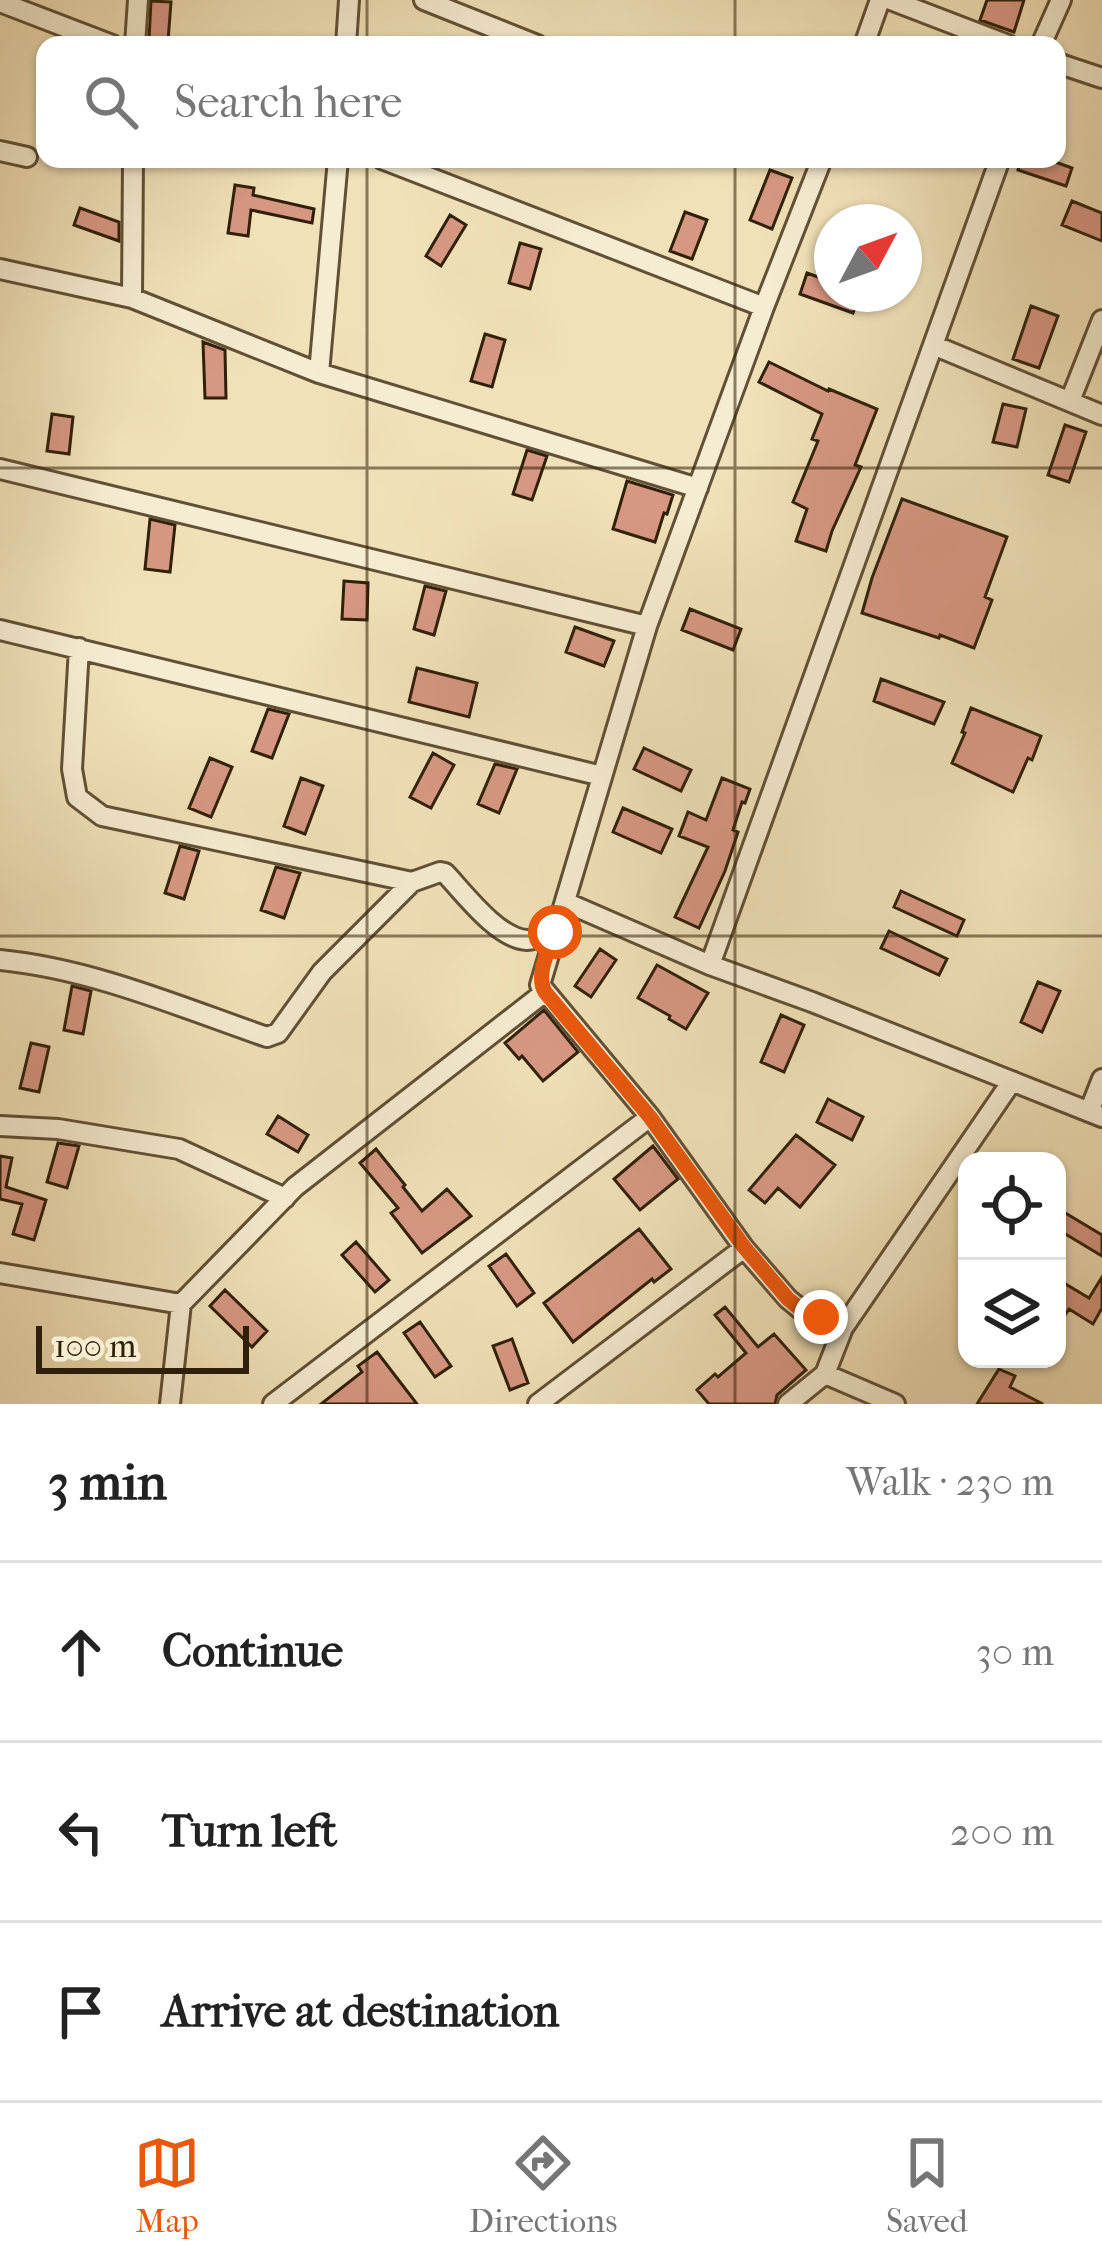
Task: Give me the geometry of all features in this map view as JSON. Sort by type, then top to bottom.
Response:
[{"type":"street","points":[[136,36],[138,0]]},
{"type":"street","points":[[347,36],[349,0]]},
{"type":"street","points":[[424,0],[514,36]]},
{"type":"street","points":[[866,36],[880,0]]},
{"type":"street","points":[[891,0],[985,36]]},
{"type":"street","points":[[1045,36],[1061,0]]},
{"type":"street","points":[[0,2],[89,36]]},
{"type":"street","points":[[1066,66],[1102,78]]},
{"type":"street","points":[[0,151],[26,157]]},
{"type":"street","points":[[132,298],[134,168]]},
{"type":"street","points":[[319,373],[337,168]]},
{"type":"street","points":[[405,168],[764,307]]},
{"type":"street","points":[[818,168],[647,626],[540,985],[650,1117],[744,1247],[788,1299],[804,1312],[843,1328]]},
{"type":"street","points":[[710,965],[997,168]]},
{"type":"street","points":[[0,269],[132,298],[319,373],[698,488]]},
{"type":"street","points":[[1070,401],[1102,320]]},
{"type":"street","points":[[933,345],[1102,415]]},
{"type":"street","points":[[0,470],[647,626]]},
{"type":"street","points":[[0,630],[602,776]]},
{"type":"street","points":[[79,648],[72,770],[77,797],[102,816],[412,883]]},
{"type":"street","points":[[0,960],[112,983],[267,1037],[278,1033],[322,972],[412,883],[443,872],[492,923],[510,934],[528,940],[555,932]]},
{"type":"street","points":[[565,902],[710,965],[1095,1114],[1102,1079]]},
{"type":"street","points":[[174,1400],[181,1304],[295,1187],[545,992]]},
{"type":"street","points":[[788,1404],[825,1374],[843,1328],[1012,1081]]},
{"type":"street","points":[[273,1404],[650,1117]]},
{"type":"street","points":[[0,1126],[58,1129],[179,1149],[285,1198]]},
{"type":"street","points":[[538,1404],[744,1247]]},
{"type":"street","points":[[0,1273],[181,1304]]},
{"type":"street","points":[[825,1374],[895,1404]]},
{"type":"building","points":[[987,0],[1024,0],[1014,32],[980,20]]},
{"type":"building","points":[[151,1],[171,2],[168,36],[149,36]]},
{"type":"building","points":[[1066,166],[1072,168],[1066,186],[1018,170]]},
{"type":"building","points":[[770,170],[792,178],[772,229],[750,220]]},
{"type":"building","points":[[235,185],[254,188],[253,195],[314,209],[312,223],[251,210],[248,236],[228,233]]},
{"type":"building","points":[[1072,201],[1102,213],[1102,241],[1062,225]]},
{"type":"building","points":[[80,208],[119,222],[119,241],[74,225]]},
{"type":"building","points":[[685,212],[707,220],[692,259],[670,251]]},
{"type":"building","points":[[450,215],[466,225],[441,266],[426,256]]},
{"type":"building","points":[[520,243],[541,249],[530,289],[509,283]]},
{"type":"building","points":[[807,273],[814,276],[814,299],[800,294]]},
{"type":"building","points":[[1031,306],[1058,316],[1039,368],[1013,359]]},
{"type":"building","points":[[485,334],[505,340],[492,387],[471,381]]},
{"type":"building","points":[[203,342],[225,350],[226,398],[205,398]]},
{"type":"building","points":[[769,362],[877,409],[855,465],[861,467],[826,551],[796,541],[807,509],[793,502],[818,441],[812,439],[822,414],[759,382]]},
{"type":"building","points":[[1003,404],[1026,409],[1017,447],[993,442]]},
{"type":"building","points":[[52,414],[73,417],[69,454],[47,451]]},
{"type":"building","points":[[1065,425],[1086,432],[1069,482],[1048,475]]},
{"type":"building","points":[[527,450],[547,456],[532,500],[513,494]]},
{"type":"building","points":[[627,481],[673,495],[655,542],[613,529]]},
{"type":"building","points":[[902,499],[1007,537],[985,597],[992,600],[974,648],[862,613]]},
{"type":"building","points":[[150,519],[175,525],[170,572],[145,569]]},
{"type":"building","points":[[344,581],[368,583],[367,620],[342,619]]},
{"type":"building","points":[[425,586],[446,591],[434,635],[414,629]]},
{"type":"building","points":[[690,609],[741,629],[733,650],[682,630]]},
{"type":"building","points":[[575,627],[614,641],[604,666],[566,652]]},
{"type":"building","points":[[417,668],[477,683],[469,717],[409,702]]},
{"type":"building","points":[[881,679],[944,702],[934,724],[874,701]]},
{"type":"building","points":[[971,708],[1041,736],[1013,792],[952,763]]},
{"type":"building","points":[[268,709],[289,714],[272,758],[252,751]]},
{"type":"building","points":[[644,748],[691,770],[681,791],[634,769]]},
{"type":"building","points":[[433,753],[454,765],[431,808],[410,797]]},
{"type":"building","points":[[210,758],[232,767],[211,817],[189,808]]},
{"type":"building","points":[[495,764],[517,769],[499,813],[478,804]]},
{"type":"building","points":[[301,778],[323,786],[305,834],[284,826]]},
{"type":"building","points":[[722,778],[750,789],[733,830],[738,832],[725,871],[699,928],[675,917],[708,847],[679,836],[688,812],[706,820]]},
{"type":"building","points":[[623,808],[672,829],[661,853],[613,832]]},
{"type":"building","points":[[180,846],[199,851],[184,899],[165,893]]},
{"type":"building","points":[[276,867],[300,873],[284,918],[261,910]]},
{"type":"building","points":[[901,891],[964,920],[957,936],[894,907]]},
{"type":"building","points":[[889,931],[947,959],[939,975],[881,948]]},
{"type":"building","points":[[600,949],[616,960],[591,997],[575,986]]},
{"type":"building","points":[[657,965],[708,993],[686,1029],[638,998]]},
{"type":"building","points":[[1038,982],[1060,991],[1042,1032],[1021,1022]]},
{"type":"building","points":[[72,986],[91,991],[83,1034],[64,1030]]},
{"type":"building","points":[[544,1010],[578,1052],[543,1081],[505,1043]]},
{"type":"building","points":[[781,1015],[804,1025],[784,1072],[761,1062]]},
{"type":"building","points":[[31,1043],[49,1047],[39,1092],[20,1088]]},
{"type":"building","points":[[828,1099],[863,1117],[852,1140],[817,1122]]},
{"type":"building","points":[[278,1116],[308,1135],[298,1152],[267,1134]]},
{"type":"building","points":[[796,1135],[835,1165],[800,1207],[778,1188],[765,1203],[749,1190]]},
{"type":"building","points":[[58,1143],[79,1146],[67,1188],[47,1182]]},
{"type":"building","points":[[653,1146],[678,1179],[640,1210],[614,1179]]},
{"type":"building","points":[[376,1149],[422,1211],[447,1189],[471,1216],[422,1253],[391,1213],[398,1208],[360,1163]]},
{"type":"building","points":[[0,1156],[12,1158],[6,1187],[46,1200],[34,1240],[13,1234],[22,1204],[0,1199]]},
{"type":"building","points":[[1066,1213],[1102,1235],[1102,1256],[1066,1234]]},
{"type":"building","points":[[639,1229],[671,1269],[573,1342],[544,1303]]},
{"type":"building","points":[[356,1242],[389,1280],[375,1292],[342,1255]]},
{"type":"building","points":[[506,1254],[534,1293],[517,1306],[489,1266]]},
{"type":"building","points":[[1102,1277],[1102,1308],[1093,1324],[1069,1309],[1066,1314],[1066,1284],[1089,1298]]},
{"type":"building","points":[[225,1290],[267,1331],[252,1347],[210,1306]]},
{"type":"building","points":[[725,1307],[758,1347],[774,1334],[806,1370],[777,1395],[775,1404],[709,1404],[697,1390],[746,1353],[715,1315]]},
{"type":"building","points":[[420,1322],[451,1366],[435,1377],[404,1333]]},
{"type":"building","points":[[512,1339],[528,1383],[510,1390],[493,1346]]},
{"type":"building","points":[[377,1352],[417,1404],[321,1404],[362,1372],[358,1366]]},
{"type":"building","points":[[999,1369],[1015,1376],[1010,1387],[1043,1404],[977,1404]]},
{"type":"route","points":[[555,932],[540,985],[650,1117],[744,1247],[788,1299],[804,1312],[821,1317]]}]
